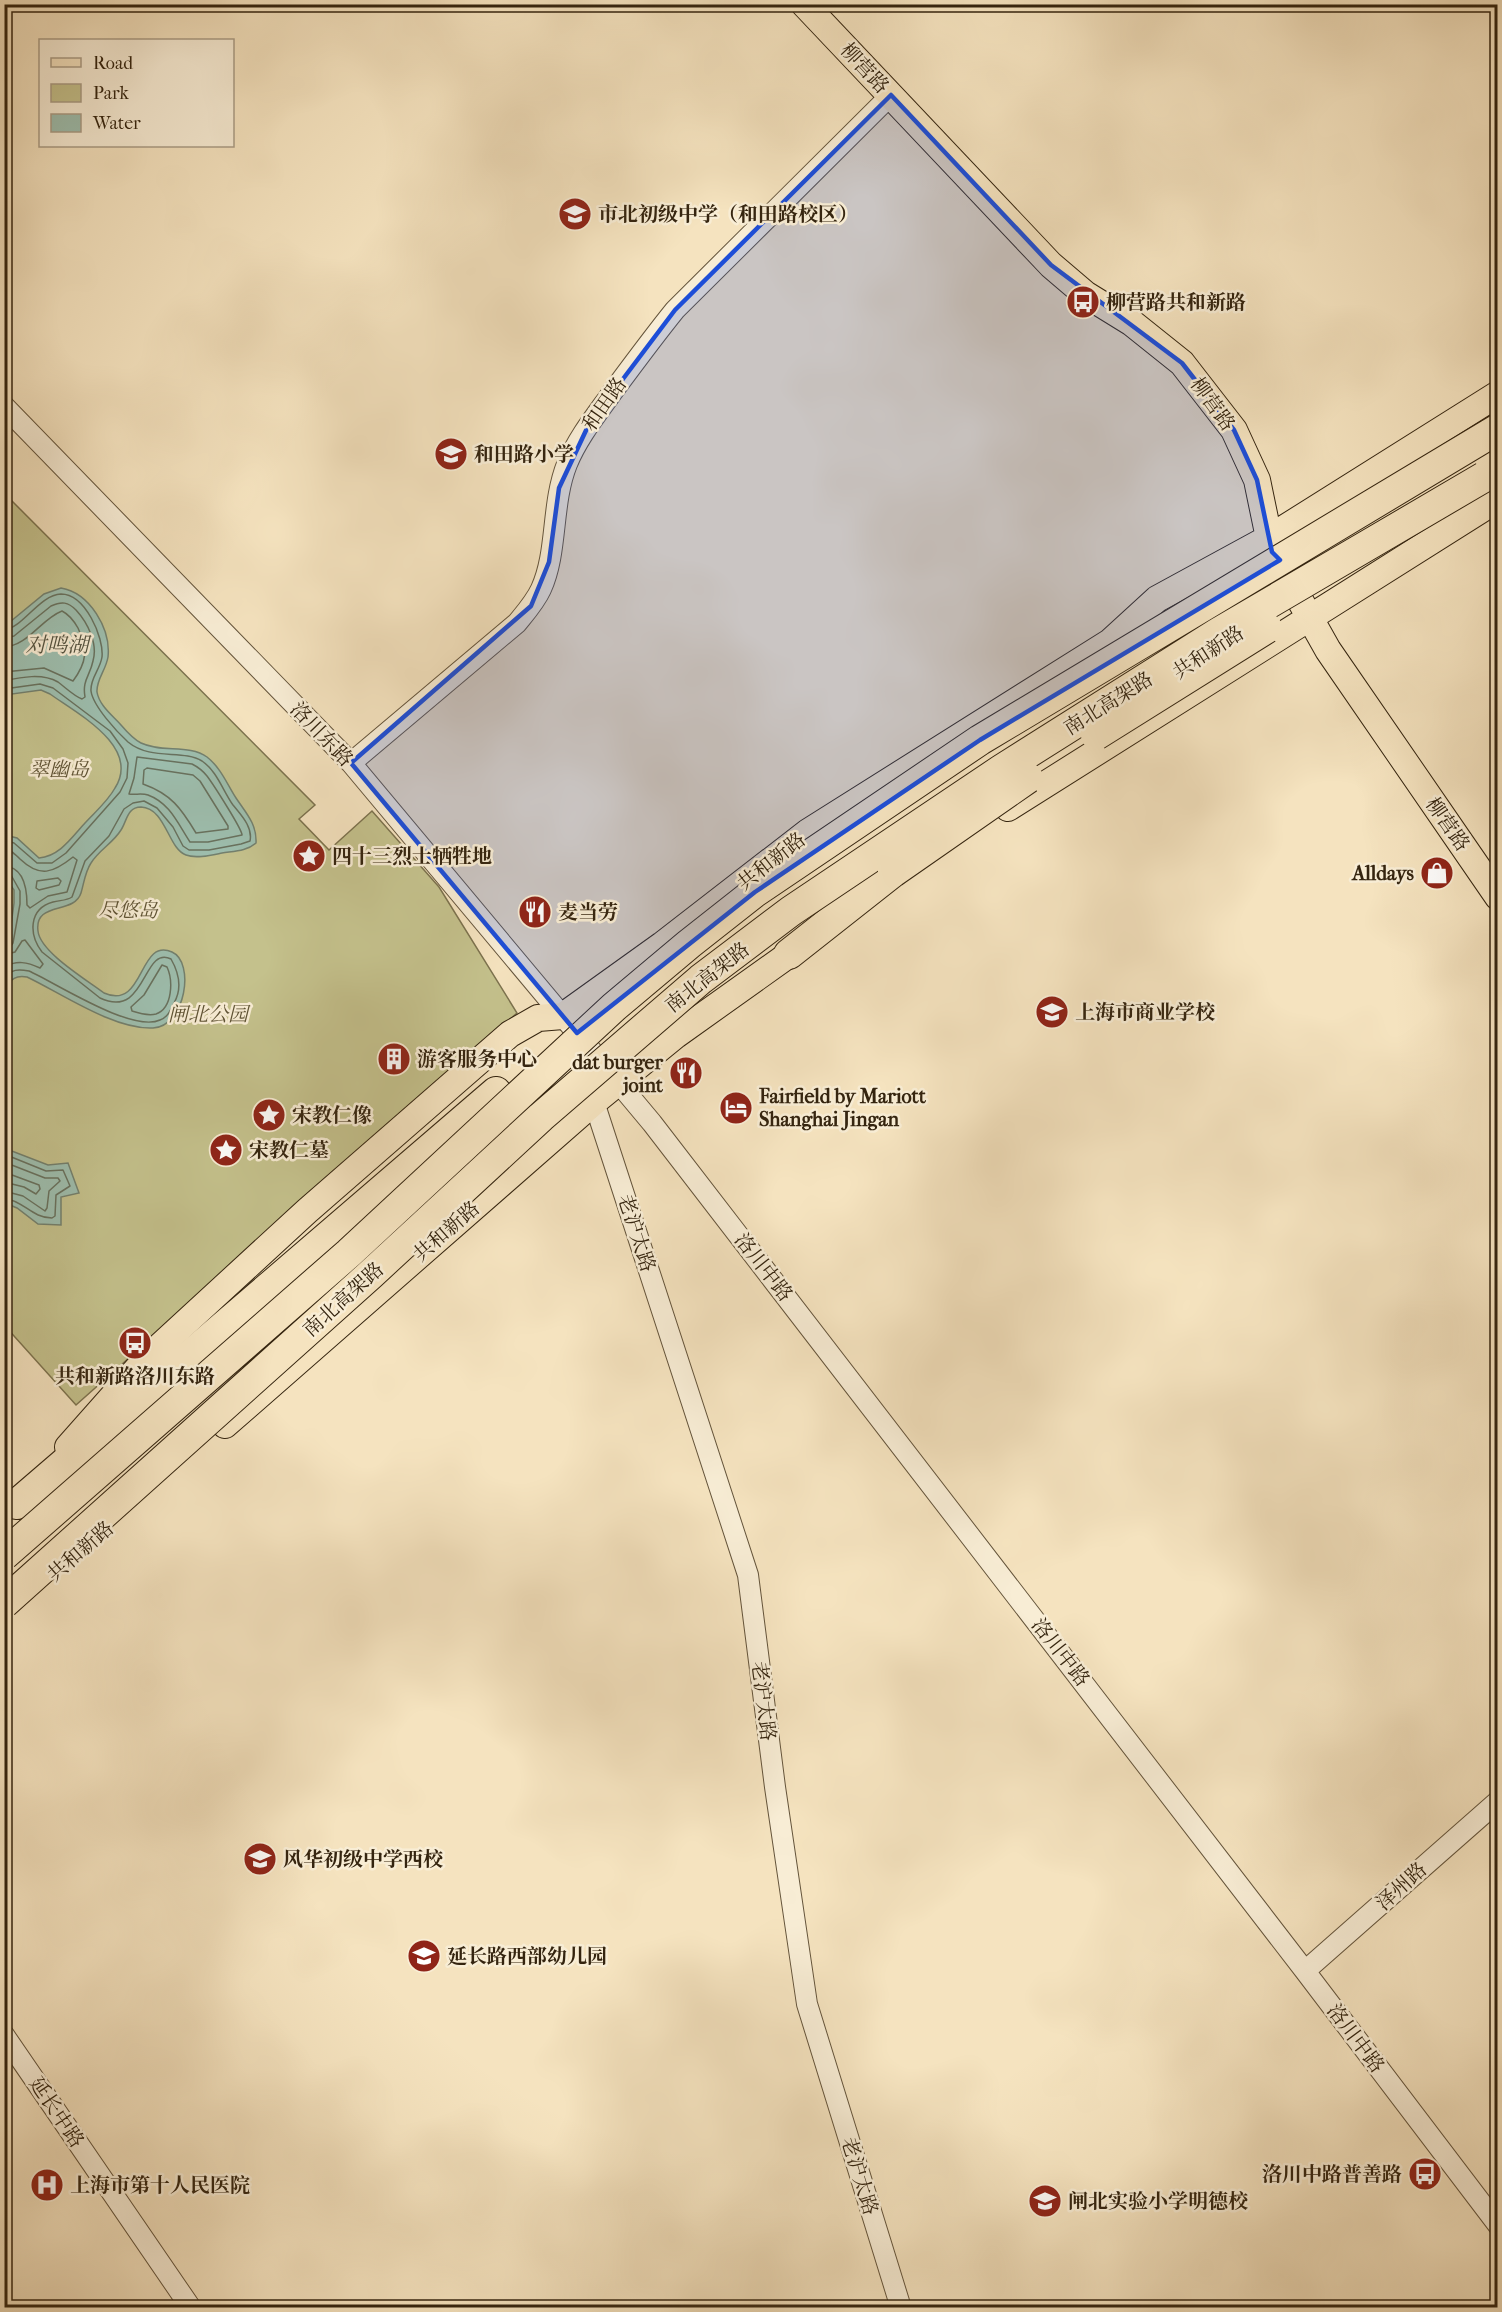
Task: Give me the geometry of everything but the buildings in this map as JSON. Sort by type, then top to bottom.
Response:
[{"type":"highway","name":"南北高架路","points":[[4,1555],[349,1253],[614,1007],[755,892],[961,753],[1497,429]]},
{"type":"highway","name":"南北高架路","points":[[4,1603],[550,1110],[701,979],[791,911],[1001,770],[1218,633],[1401,526],[1495,479]]},
{"type":"highway","points":[[789,954],[892,872],[1008,790],[1281,619],[1401,526]]},
{"type":"highway","points":[[11,1510],[496,1092],[614,1007]]},
{"type":"main road","name":"柳营路","points":[[815,8],[891,95],[1052,265],[1085,294],[1132,323],[1182,363],[1234,430],[1257,480],[1273,544],[1328,650],[1497,897]]},
{"type":"main road","name":"共和新路","points":[[11,1510],[146,1359],[307,1211],[510,1034],[538,1018],[563,1016],[662,945],[808,832],[1110,642],[1149,623],[1273,544],[1497,394]]},
{"type":"main road","name":"共和新路","points":[[1273,544],[1497,417]]},
{"type":"main road","name":"共和新路","points":[[4,1617],[594,1102],[676,1035],[789,954],[844,892],[932,830],[1242,630],[1304,607],[1495,479]]},
{"type":"main road","points":[[11,1510],[163,1403],[560,1040],[563,1016]]},
{"type":"street","name":"和田路","points":[[351,763],[517,623],[531,606],[542,588],[549,562],[559,488],[577,444],[589,424],[675,310],[891,95]]},
{"type":"street","name":"洛川东路","points":[[4,406],[351,763],[618,1083]]},
{"type":"street","name":"洛川中路","points":[[618,1083],[659,1132],[849,1376],[1497,2225]]},
{"type":"street","name":"老沪太路","points":[[594,1102],[748,1575],[775,1788],[807,2004],[901,2307]]},
{"type":"street","name":"泽州路","points":[[1305,1971],[1497,1801]]},
{"type":"street","name":"延长中路","points":[[4,2035],[191,2307]]},
{"type":"highlighted area","points":[[891,95],[1051,265],[1182,363],[1234,430],[1257,480],[1272,552],[1280,560],[980,740],[755,892],[577,1033],[351,763],[531,606],[549,562],[559,488],[589,424],[675,310]]},
{"type":"green space","name":"闸北公园","points":[[5,494],[315,805],[299,819],[329,850],[372,811],[439,887],[517,1013],[76,1405],[5,1326]]},
{"type":"water","name":"对鸣湖","points":[[61,588],[81,597],[102,624],[108,646],[108,657],[97,692],[106,710],[141,743],[158,748],[184,749],[200,753],[212,761],[255,830],[256,843],[249,848],[209,856],[190,856],[180,851],[175,845],[156,814],[141,807],[133,809],[118,835],[91,863],[77,900],[42,915],[38,922],[38,931],[47,948],[65,965],[104,993],[117,996],[127,992],[135,984],[146,963],[161,950],[172,952],[179,958],[185,980],[180,1006],[164,1025],[153,1028],[138,1027],[105,1017],[27,977],[14,978],[5,988],[5,950],[10,933],[14,890],[5,877],[5,835],[17,838],[39,858],[53,854],[65,845],[105,802],[115,788],[121,773],[120,759],[103,733],[50,694],[41,690],[5,695],[5,626],[44,594]]},
{"type":"water","points":[[4,1148],[48,1165],[68,1163],[79,1193],[61,1197],[61,1225],[38,1224],[17,1208],[5,1203]]},
{"type":"place","name":"市北初级中学（和田路校区）","points":[[575,214]]},
{"type":"place","name":"柳营路共和新路","points":[[1083,302]]},
{"type":"place","name":"和田路小学","points":[[451,454]]},
{"type":"place","name":"四十三烈士牺牲地","points":[[309,856]]},
{"type":"place","name":"Alldays","points":[[1437,873]]},
{"type":"place","name":"麦当劳","points":[[535,912]]},
{"type":"place","name":"上海市商业学校","points":[[1052,1012]]},
{"type":"place","name":"游客服务中心","points":[[394,1059]]},
{"type":"place","name":"dat burger joint","points":[[686,1073]]},
{"type":"place","name":"Fairfield by Mariott Shanghai Jingan","points":[[736,1108]]},
{"type":"place","name":"宋教仁像","points":[[269,1115]]},
{"type":"place","name":"宋教仁墓","points":[[226,1150]]},
{"type":"place","name":"共和新路洛川东路","points":[[135,1343]]},
{"type":"place","name":"风华初级中学西校","points":[[260,1859]]},
{"type":"place","name":"延长路西部幼儿园","points":[[424,1956]]},
{"type":"place","name":"洛川中路普善路","points":[[1425,2174]]},
{"type":"place","name":"上海市第十人民医院","points":[[47,2185]]},
{"type":"place","name":"闸北实验小学明德校","points":[[1045,2201]]},
{"type":"park label","name":"翠幽岛","points":[[59,769]]},
{"type":"park label","name":"尽悠岛","points":[[128,910]]}]
